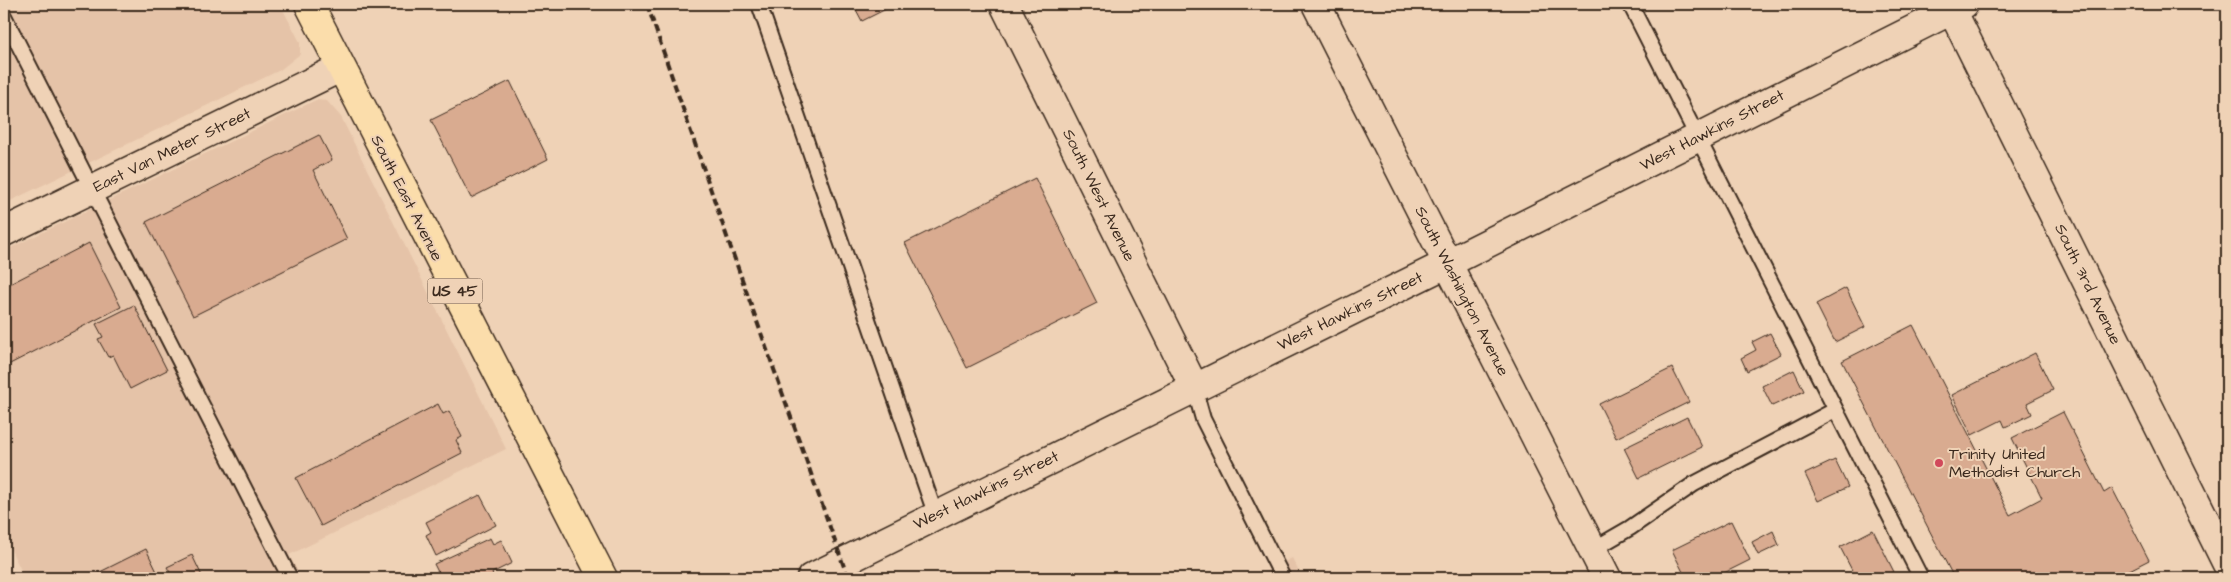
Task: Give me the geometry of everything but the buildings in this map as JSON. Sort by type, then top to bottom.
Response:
[{"type":"main road","name":"South East Avenue","points":[[309,4],[340,68],[603,578]]},
{"type":"street","name":"South West Avenue","points":[[1004,4],[1194,387]]},
{"type":"street","name":"South Washington Avenue","points":[[1316,4],[1607,578]]},
{"type":"street","name":"West Hawkins Street","points":[[813,577],[1448,263],[1955,6]]},
{"type":"street","name":"South 3rd Avenue","points":[[1955,6],[2227,564]]},
{"type":"street","name":"East Van Meter Street","points":[[4,232],[340,68]]},
{"type":"lane","points":[[759,4],[936,516]]},
{"type":"lane","points":[[1630,4],[1921,578]]},
{"type":"lane","points":[[4,16],[290,578]]},
{"type":"lane","points":[[1194,387],[1203,419],[1283,578]]},
{"type":"lane","points":[[1592,550],[1630,528],[1694,484],[1835,410]]},
{"type":"shaded area","points":[[4,4],[280,4],[300,42],[300,54],[280,70],[4,204]]},
{"type":"shaded area","points":[[316,100],[327,101],[341,117],[506,449],[289,555],[301,578],[25,578],[4,536],[4,251]]},
{"type":"shaded area","points":[[1292,558],[1302,578],[1252,578]]},
{"type":"railway","points":[[647,4],[727,237],[848,578]]},
{"type":"place","name":"Trinity United Methodist Church","points":[[1939,463]]}]
